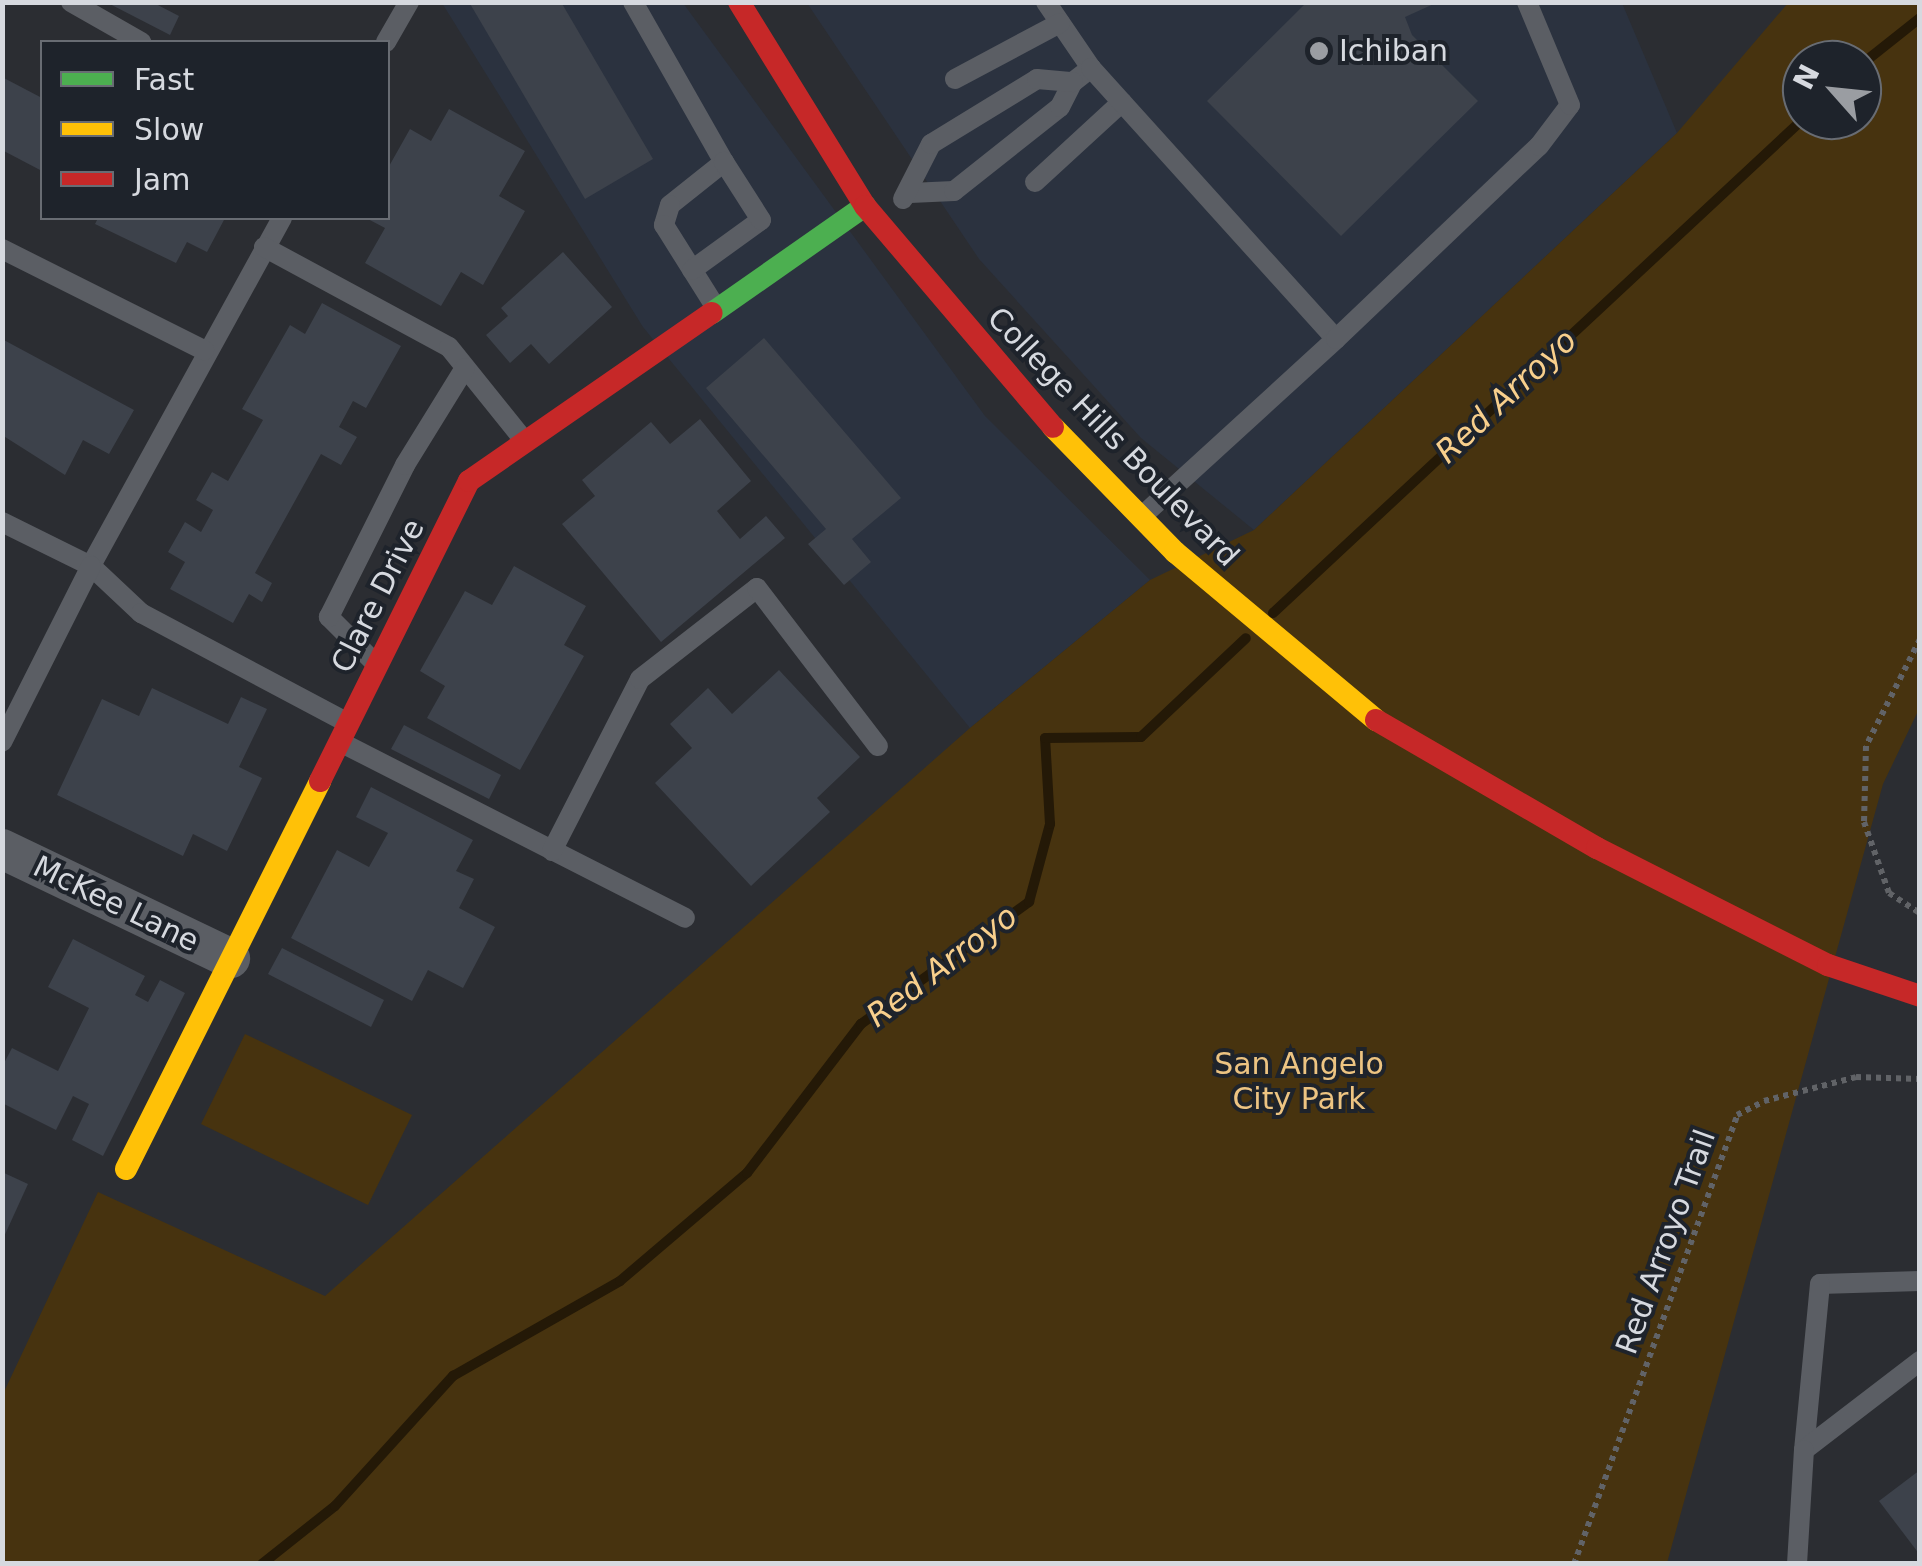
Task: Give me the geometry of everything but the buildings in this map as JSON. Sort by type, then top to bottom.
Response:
[{"type":"street","name":"College Hills Boulevard","points":[[739,2],[871,213],[1000,372],[1175,552],[1356,708],[1598,848],[1828,965],[1920,996]]},
{"type":"street","name":"Clare Drive","points":[[126,1169],[468,481],[718,310],[871,213]]},
{"type":"street","name":"McKee Lane","points":[[2,849],[230,958]]},
{"type":"lane","points":[[71,2],[138,40]]},
{"type":"lane","points":[[387,40],[409,2]]},
{"type":"lane","points":[[632,2],[761,220],[692,270]]},
{"type":"lane","points":[[1046,2],[1091,68],[1336,338]]},
{"type":"lane","points":[[1141,516],[1539,146],[1570,105],[1527,2]]},
{"type":"lane","points":[[955,79],[1060,23]]},
{"type":"lane","points":[[871,213],[910,193],[954,191],[1060,107],[1073,82],[1091,68]]},
{"type":"lane","points":[[910,193],[931,144],[1037,79],[1073,82]]},
{"type":"lane","points":[[1035,182],[1122,102]]},
{"type":"lane","points":[[718,310],[664,225],[670,205],[724,162]]},
{"type":"lane","points":[[2,742],[204,350],[281,220]]},
{"type":"lane","points":[[264,246],[449,347],[527,444]]},
{"type":"lane","points":[[2,249],[204,350]]},
{"type":"lane","points":[[377,664],[329,617],[405,466],[465,368]]},
{"type":"lane","points":[[2,522],[90,566],[141,613],[343,732],[552,850],[686,918]]},
{"type":"lane","points":[[552,850],[640,679],[757,588],[878,746]]},
{"type":"lane","points":[[1796,1564],[1820,1284],[1920,1281]]},
{"type":"lane","points":[[1804,1450],[1920,1362]]},
{"type":"path","points":[[1920,639],[1866,746],[1864,822],[1889,892],[1920,914]]},
{"type":"path","name":"Red Arroyo Trail","points":[[1574,1564],[1737,1115],[1828,1083],[1920,1079]]},
{"type":"shaded area","points":[[442,3],[683,3],[985,416],[1150,580],[970,728],[643,327]]},
{"type":"shaded area","points":[[807,3],[1622,3],[1677,133],[1254,530],[1141,438],[979,259]]},
{"type":"green space","name":"San Angelo City Park","points":[[1788,3],[1919,3],[1919,709],[1883,784],[1667,1563],[3,1564],[3,1394],[98,1192],[325,1296],[970,728],[1150,580],[1254,530],[1677,133]]},
{"type":"green space","points":[[245,1034],[412,1115],[368,1205],[201,1124]]},
{"type":"waterway","name":"Red Arroyo","points":[[1882,48],[1920,18]]},
{"type":"waterway","name":"Red Arroyo","points":[[1273,613],[1782,139]]},
{"type":"waterway","name":"Red Arroyo","points":[[262,1564],[335,1506],[453,1376],[620,1281],[747,1173],[861,1024],[1029,902],[1050,824],[1045,738],[1141,737],[1246,638]]},
{"type":"traffic: fast","points":[[712,313],[865,206]]},
{"type":"traffic: slow","points":[[1053,427],[1175,552],[1376,720]]},
{"type":"traffic: slow","points":[[126,1169],[320,781]]},
{"type":"traffic: jam","points":[[739,2],[865,206],[1053,427]]},
{"type":"traffic: jam","points":[[320,781],[469,481],[712,313]]},
{"type":"traffic: jam","points":[[1376,720],[1597,848],[1828,965],[1920,996]]},
{"type":"place","name":"Ichiban","points":[[1319,51]]}]
